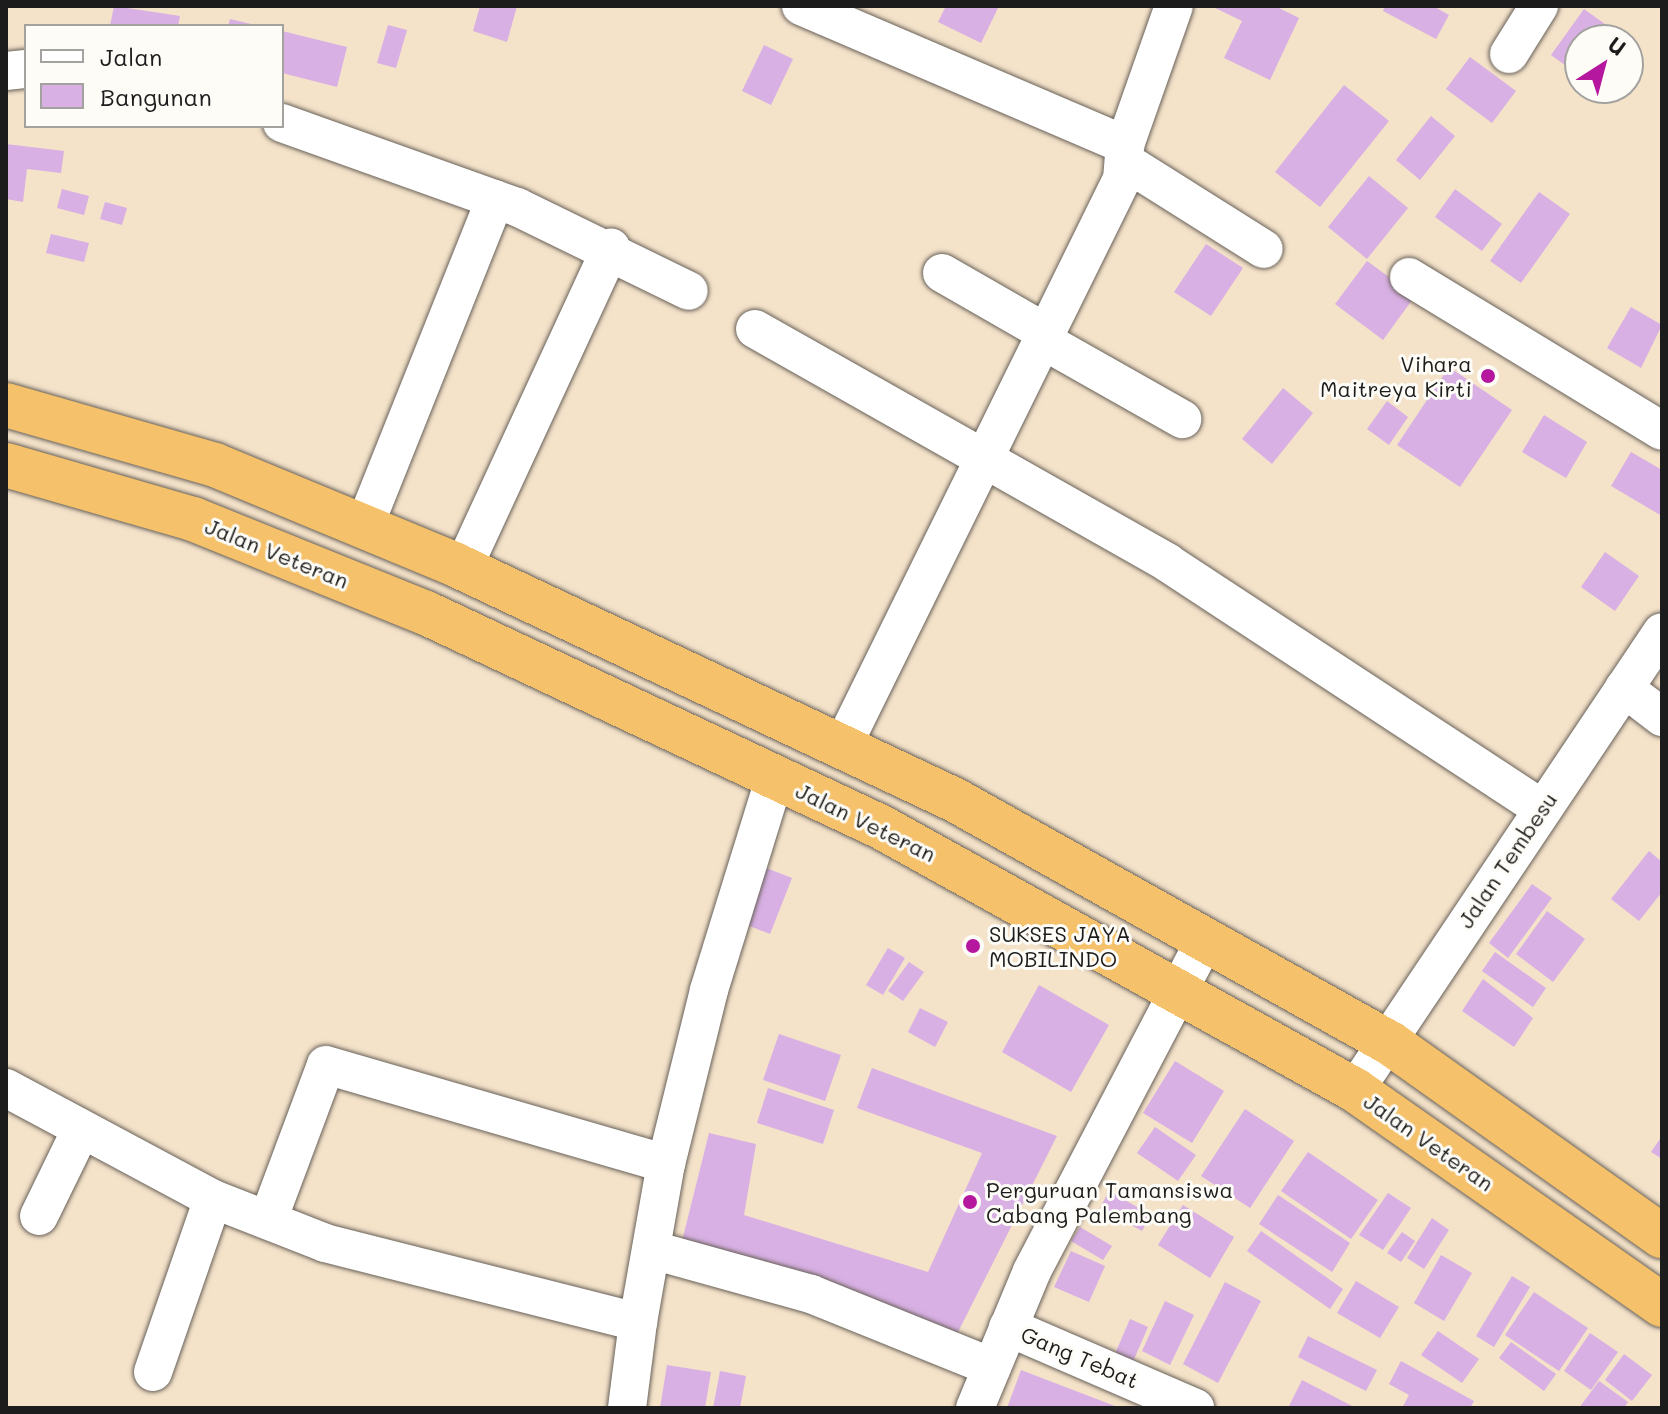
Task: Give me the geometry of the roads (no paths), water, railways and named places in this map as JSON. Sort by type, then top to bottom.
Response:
[{"type":"highway","points":[[6,405],[215,465],[463,568],[842,747],[1206,938],[1390,1043],[1662,1236]]},
{"type":"highway","name":"Jalan Veteran","points":[[6,465],[193,519],[412,607],[775,777],[1183,989],[1355,1090],[1662,1305]]},
{"type":"street","points":[[801,6],[1125,153],[1264,249]]},
{"type":"street","points":[[842,747],[1122,179],[1125,153],[1174,6]]},
{"type":"street","points":[[1509,54],[1539,6]]},
{"type":"street","points":[[284,124],[495,199],[611,248],[689,291]]},
{"type":"street","points":[[364,527],[495,199]]},
{"type":"street","points":[[463,568],[611,248]]},
{"type":"street","points":[[942,273],[1182,419]]},
{"type":"street","points":[[1409,277],[1662,431]]},
{"type":"street","points":[[755,329],[1168,563],[1541,808]]},
{"type":"street","name":"Jalan Tembesu","points":[[1355,1090],[1390,1043],[1541,808],[1662,632]]},
{"type":"street","points":[[1624,688],[1662,717]]},
{"type":"street","points":[[627,1408],[638,1322],[656,1251],[666,1164],[709,990],[775,777]]},
{"type":"street","points":[[975,1408],[1008,1327],[1183,989],[1206,938]]},
{"type":"street","points":[[268,1220],[326,1065],[666,1164]]},
{"type":"street","points":[[6,1088],[80,1132],[213,1199],[268,1220],[405,1267],[638,1322]]},
{"type":"street","points":[[39,1216],[80,1132]]},
{"type":"street","points":[[153,1372],[213,1199]]},
{"type":"street","points":[[656,1251],[811,1294],[992,1367]]},
{"type":"street","name":"Gang Tebat","points":[[1008,1327],[1195,1408]]},
{"type":"place","name":"Vihara Maitreya Kirti","points":[[1488,376]]},
{"type":"place","name":"SUKSES JAYA MOBILINDO","points":[[973,946]]},
{"type":"place","name":"Perguruan Tamansiswa Cabang Palembang","points":[[970,1202]]}]
